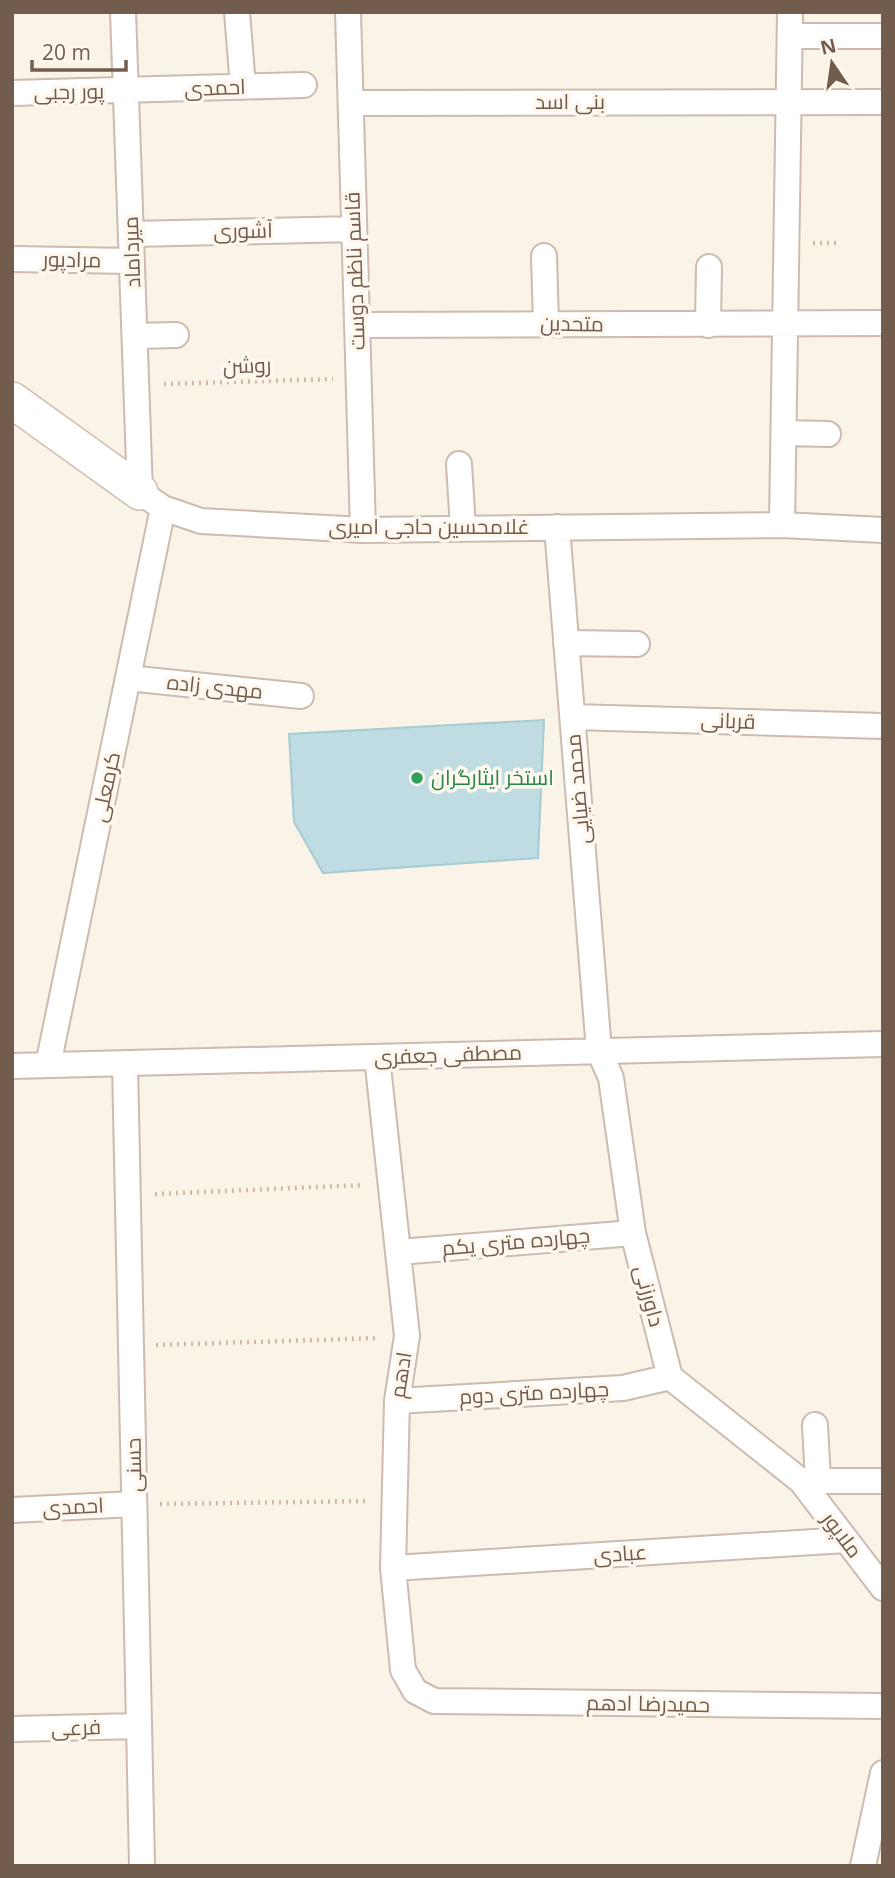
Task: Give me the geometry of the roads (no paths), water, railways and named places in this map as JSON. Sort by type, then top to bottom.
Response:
[{"type":"street","name":"میرداماد","points":[[123,12],[136,384],[152,500]]},
{"type":"street","points":[[237,12],[243,87]]},
{"type":"street","name":"قاسم ناظم دوست","points":[[348,12],[363,530]]},
{"type":"street","points":[[782,525],[786,433],[790,24],[883,36]]},
{"type":"street","name":"احمدی","points":[[125,91],[304,85]]},
{"type":"street","name":"پور رجبی","points":[[12,93],[125,91]]},
{"type":"street","name":"بنی اسد","points":[[351,103],[883,102]]},
{"type":"street","name":"آشوری","points":[[131,234],[354,229]]},
{"type":"street","points":[[544,256],[546,324]]},
{"type":"street","name":"مرادپور","points":[[12,259],[132,261]]},
{"type":"street","points":[[708,325],[709,267]]},
{"type":"street","name":"متحدین","points":[[357,325],[883,323]]},
{"type":"street","points":[[135,336],[176,335]]},
{"type":"street","name":"غلامحسین حاجی امیری","points":[[12,400],[152,500],[201,520],[363,530],[782,525],[883,530]]},
{"type":"street","points":[[786,433],[828,434]]},
{"type":"street","points":[[459,464],[463,528]]},
{"type":"street","name":"کرمعلی","points":[[48,1065],[128,678],[152,500]]},
{"type":"street","name":"محمد ضیایی","points":[[557,527],[599,1051]]},
{"type":"street","points":[[566,643],[637,644]]},
{"type":"street","name":"مهدی زاده","points":[[128,678],[301,696]]},
{"type":"street","name":"قربانی","points":[[573,716],[883,726]]},
{"type":"street","name":"مصطفی جعفری","points":[[12,1066],[883,1044]]},
{"type":"street","name":"داورزنی","points":[[599,1051],[611,1078],[633,1233],[670,1377]]},
{"type":"street","name":"ادهم","points":[[377,1057],[407,1336],[397,1401],[393,1501],[394,1569],[404,1670],[415,1692]]},
{"type":"street","name":"حسنی","points":[[125,1064],[142,1866]]},
{"type":"street","name":"چهارده متری یکم","points":[[399,1252],[633,1233]]},
{"type":"street","points":[[670,1377],[809,1481],[883,1481]]},
{"type":"street","name":"چهارده متری دوم","points":[[397,1401],[623,1388],[670,1377]]},
{"type":"street","points":[[809,1481],[815,1425]]},
{"type":"street","name":"ملاپور","points":[[809,1481],[846,1540],[883,1588]]},
{"type":"street","name":"احمدی","points":[[12,1510],[134,1504]]},
{"type":"street","name":"عبادی","points":[[394,1569],[846,1540]]},
{"type":"street","name":"حمیدرضا ادهم","points":[[415,1692],[434,1701],[883,1706]]},
{"type":"street","name":"فرعی","points":[[12,1729],[139,1726]]},
{"type":"street","points":[[870,1862],[883,1773]]},
{"type":"water","name":"استخر ایثارگران","points":[[544,720],[538,858],[323,873],[294,822],[289,734]]},
{"type":"place","name":"استخر ایثارگران","points":[[417,778]]}]
